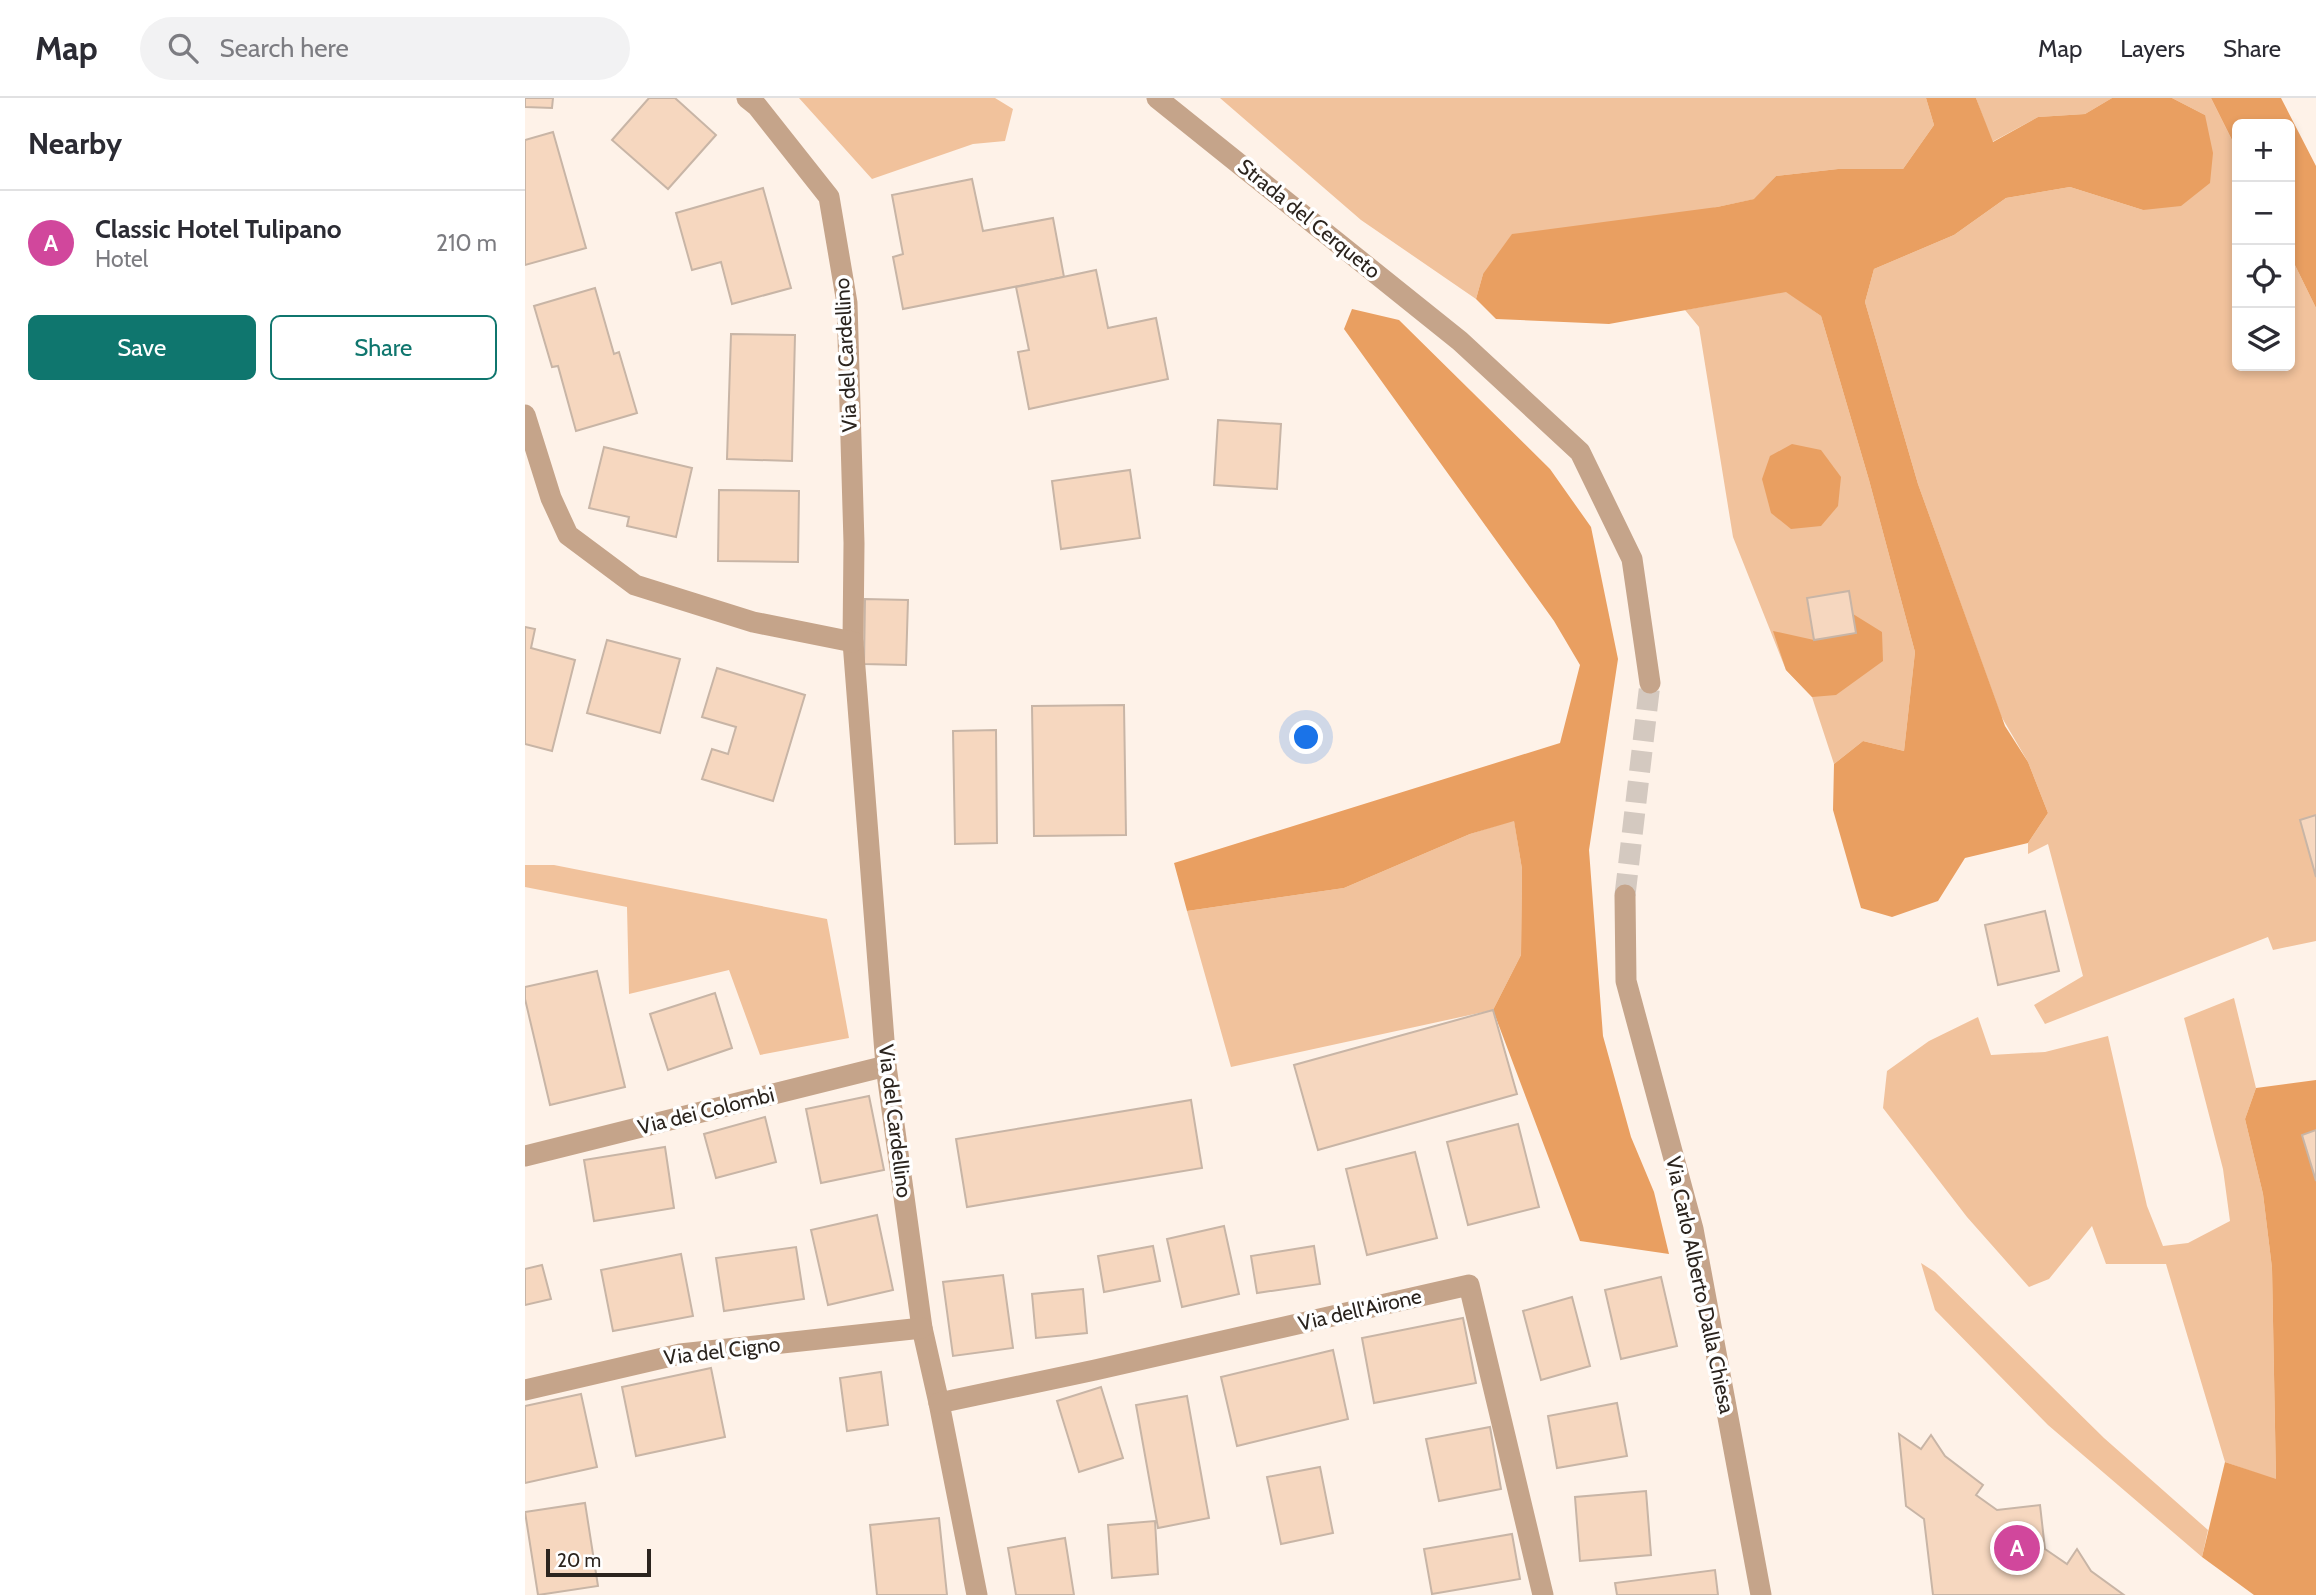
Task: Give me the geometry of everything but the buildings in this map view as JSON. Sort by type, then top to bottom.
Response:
[{"type":"street","name":"Via del Cardellino","points":[[747,98],[757,106],[829,197],[847,303],[854,543],[853,642],[886,1066],[922,1328],[940,1403],[977,1595]]},
{"type":"street","name":"Strada del Cerqueto","points":[[1157,98],[1461,341],[1580,452],[1632,559],[1650,683]]},
{"type":"street","points":[[525,415],[551,498],[568,536],[635,585],[753,622],[853,642]]},
{"type":"street","name":"Via Carlo Alberto Dalla Chiesa","points":[[1625,895],[1626,981],[1693,1229],[1761,1595]]},
{"type":"street","name":"Via dei Colombi","points":[[525,1156],[886,1066]]},
{"type":"street","name":"Via dell'Airone","points":[[940,1403],[1469,1285],[1543,1595]]},
{"type":"street","name":"Via del Cigno","points":[[525,1390],[680,1354],[922,1328]]},
{"type":"shaded area","points":[[799,98],[995,98],[1013,109],[1005,141],[973,144],[872,179]]},
{"type":"shaded area","points":[[1220,98],[1926,98],[1934,125],[1903,169],[1838,169],[1776,176],[1755,199],[1717,207],[1483,274],[1476,299],[1361,220]]},
{"type":"shaded area","points":[[1926,98],[1976,98],[1993,142],[2038,117],[2085,114],[2112,98],[2172,98],[2205,115],[2213,153],[2210,183],[2181,206],[2143,210],[2070,187],[2006,198],[1954,235],[1874,269],[1865,302],[1918,484],[2005,726],[2028,762],[2048,813],[2028,843],[1965,858],[1938,901],[1892,917],[1861,908],[1833,810],[1834,764],[1863,741],[1904,751],[1915,652],[1821,316],[1786,292],[1609,324],[1496,319],[1476,299],[1483,274],[1512,234],[1717,207],[1754,199],[1776,176],[1838,169],[1903,169],[1934,125]]},
{"type":"shaded area","points":[[1976,98],[2112,98],[2085,114],[2038,117],[1992,142]]},
{"type":"shaded area","points":[[2172,98],[2211,98],[2232,140],[2232,371],[2295,371],[2295,265],[2316,308],[2316,941],[2273,950],[2268,937],[2045,1024],[2034,1005],[2083,976],[2048,844],[2028,854],[2028,843],[2048,813],[2028,762],[2001,716],[1918,484],[1865,302],[1874,269],[1954,235],[2006,198],[2070,187],[2143,210],[2205,115]]},
{"type":"shaded area","points":[[2211,98],[2281,98],[2292,119],[2232,119],[2232,140]]},
{"type":"shaded area","points":[[2295,125],[2316,166],[2316,308],[2295,265]]},
{"type":"shaded area","points":[[1786,291],[1821,316],[1915,652],[1904,751],[1863,741],[1834,764],[1812,697],[1786,670],[1733,537],[1699,327],[1685,310]]},
{"type":"shaded area","points":[[1352,309],[1399,320],[1550,469],[1591,527],[1618,659],[1589,850],[1603,1036],[1631,1137],[1654,1192],[1669,1254],[1580,1241],[1493,1010],[1521,955],[1522,869],[1514,821],[1470,834],[1344,888],[1187,911],[1174,863],[1560,743],[1580,665],[1554,621],[1344,329]]},
{"type":"shaded area","points":[[1792,444],[1821,450],[1841,477],[1838,506],[1821,526],[1791,529],[1771,513],[1762,479],[1770,456]]},
{"type":"shaded area","points":[[1853,614],[1882,632],[1883,661],[1836,695],[1812,697],[1786,670],[1773,631],[1814,640],[1856,633]]},
{"type":"shaded area","points":[[1514,820],[1522,869],[1521,955],[1493,1010],[1231,1067],[1187,911],[1344,888],[1470,834]]},
{"type":"shaded area","points":[[525,865],[554,865],[827,919],[849,1038],[760,1055],[729,970],[629,994],[627,907],[525,887]]},
{"type":"shaded area","points":[[2234,998],[2256,1088],[2245,1119],[2263,1194],[2272,1268],[2276,1480],[2225,1462],[2166,1264],[2106,1264],[2092,1226],[2049,1279],[2029,1287],[1967,1217],[1883,1108],[1887,1071],[1929,1041],[1978,1017],[1991,1055],[2045,1052],[2108,1036],[2147,1206],[2163,1246],[2188,1243],[2230,1221],[2223,1169],[2184,1018]]},
{"type":"shaded area","points":[[2316,1080],[2316,1130],[2302,1135],[2316,1181],[2316,1595],[2254,1595],[2202,1557],[2225,1462],[2276,1479],[2272,1268],[2263,1194],[2245,1119],[2256,1088]]},
{"type":"shaded area","points":[[1921,1263],[1935,1272],[2104,1438],[2208,1530],[2202,1557],[2048,1425],[1935,1310]]},
{"type":"tunnel","points":[[1625,895],[1650,683]]},
{"type":"place","name":"Classic Hotel Tulipano","points":[[2017,1548]]}]
